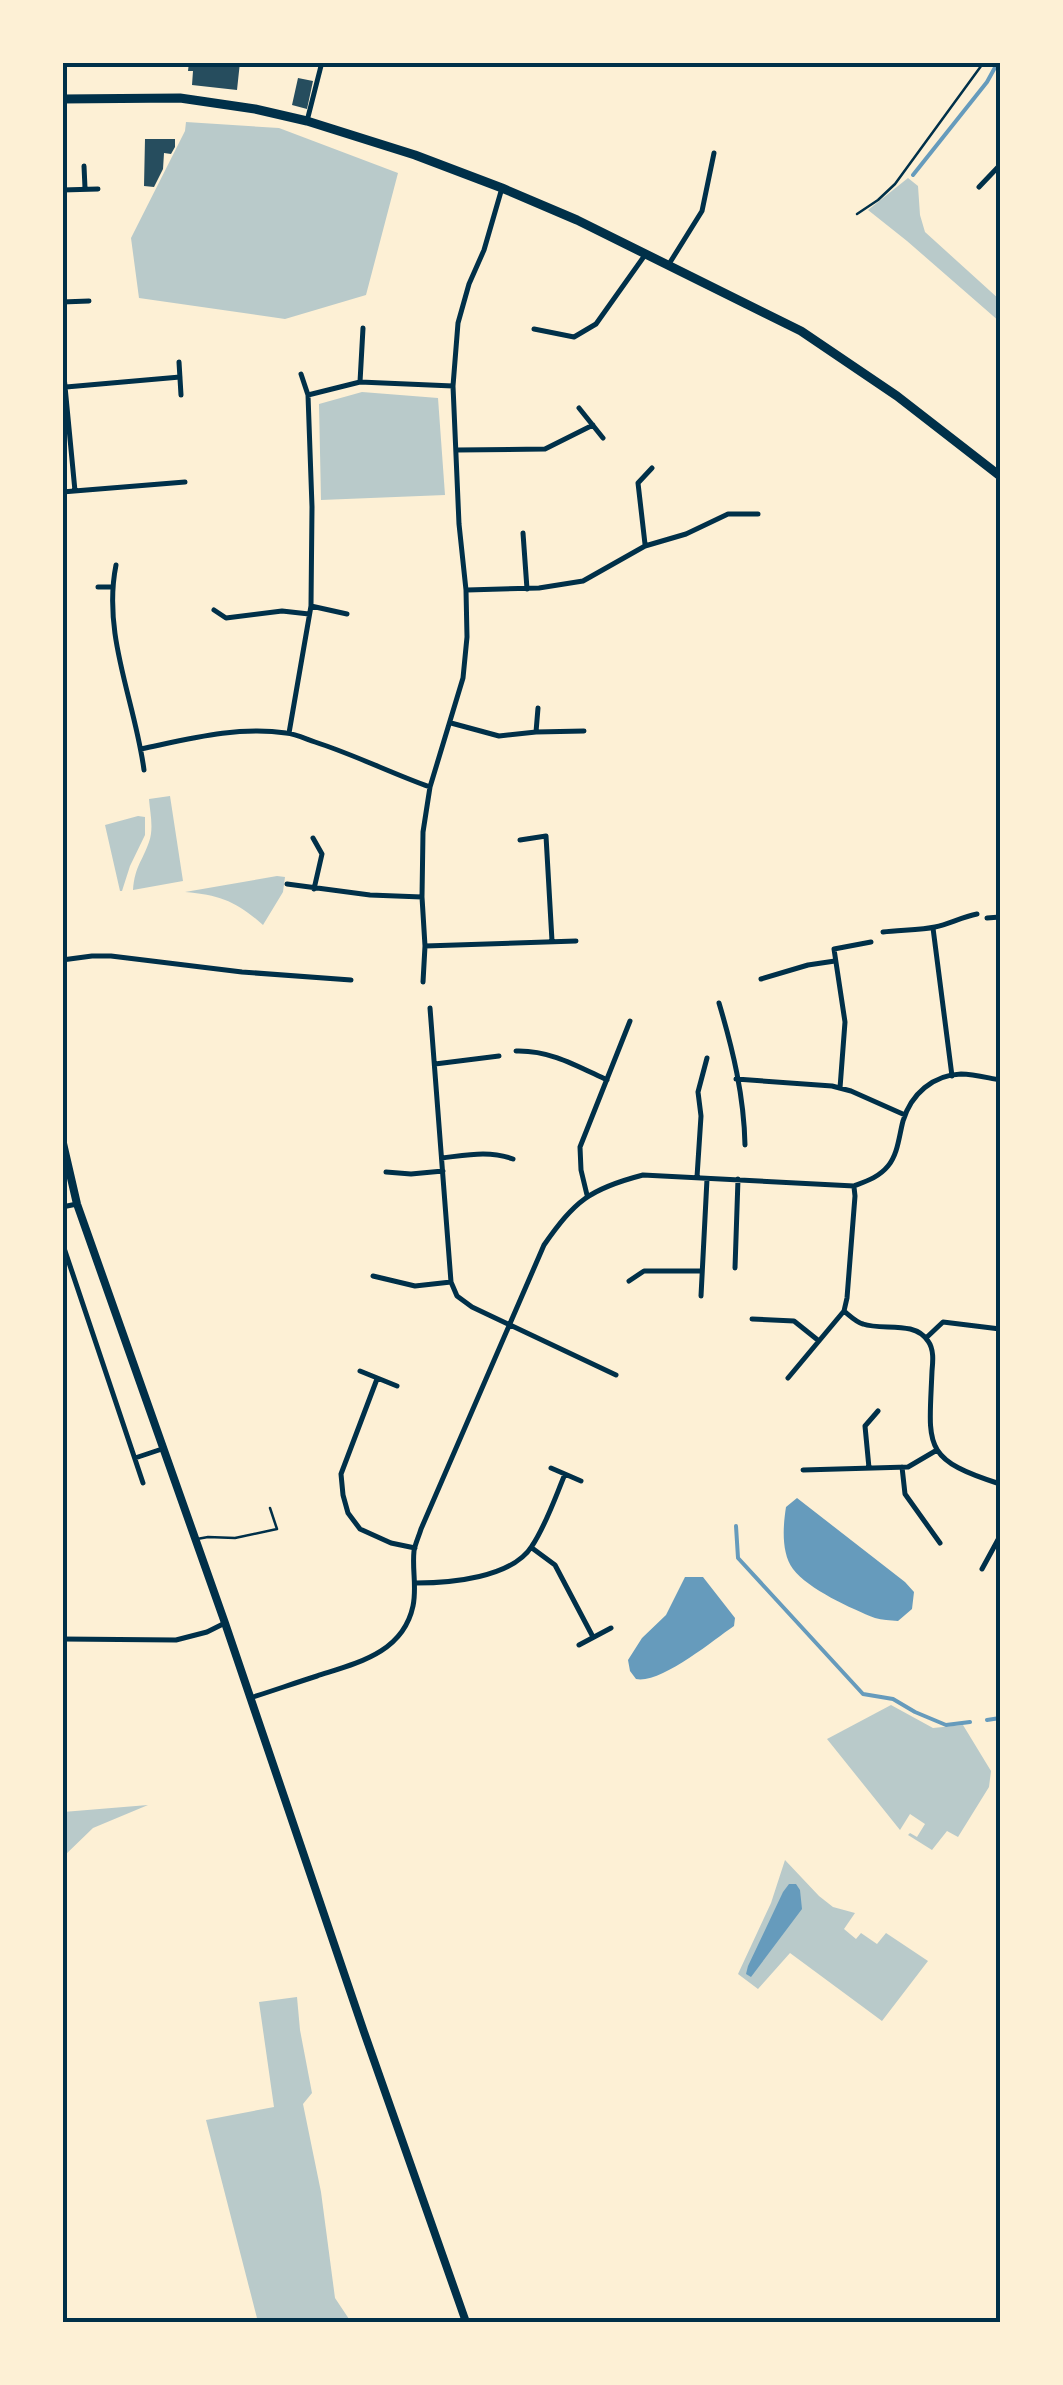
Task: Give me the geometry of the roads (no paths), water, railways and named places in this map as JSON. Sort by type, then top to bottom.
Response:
[{"type":"highway","points":[[62,99],[180,98],[215,102],[307,121],[502,188],[669,265],[828,348],[1000,476]]},
{"type":"main road","points":[[62,1139],[66,1173],[466,2322]]},
{"type":"street","points":[[307,121],[322,62]]},
{"type":"street","points":[[669,265],[702,211],[714,153]]},
{"type":"street","points":[[84,166],[85,189]]},
{"type":"street","points":[[979,187],[1000,166]]},
{"type":"street","points":[[423,982],[424,832],[430,787],[462,678],[467,637],[453,386],[458,323],[502,188]]},
{"type":"street","points":[[62,190],[98,189]]},
{"type":"street","points":[[534,328],[574,338],[596,324],[646,254]]},
{"type":"street","points":[[62,302],[89,301]]},
{"type":"street","points":[[360,382],[363,328]]},
{"type":"street","points":[[62,356],[66,435],[74,491]]},
{"type":"street","points":[[179,362],[182,395]]},
{"type":"street","points":[[289,733],[311,606],[308,394],[301,374]]},
{"type":"street","points":[[66,387],[180,377]]},
{"type":"street","points":[[308,394],[360,382],[453,386]]},
{"type":"street","points":[[580,408],[603,438]]},
{"type":"street","points":[[455,450],[546,449],[593,424]]},
{"type":"street","points":[[645,546],[638,483],[652,468]]},
{"type":"street","points":[[62,492],[185,482]]},
{"type":"street","points":[[466,590],[527,589],[583,581],[645,546],[686,534],[728,514],[758,514]]},
{"type":"street","points":[[523,533],[527,589]]},
{"type":"street","points":[[116,565],[112,587],[115,644],[144,770]]},
{"type":"street","points":[[98,587],[112,587]]},
{"type":"street","points":[[311,606],[347,614]]},
{"type":"street","points":[[214,610],[226,618],[282,612],[309,614]]},
{"type":"street","points":[[536,732],[538,708]]},
{"type":"street","points":[[451,723],[499,736],[584,731]]},
{"type":"street","points":[[142,748],[205,735],[289,733],[430,787]]},
{"type":"street","points":[[520,840],[546,836],[552,942]]},
{"type":"street","points":[[313,838],[322,854],[314,889]]},
{"type":"street","points":[[286,884],[422,897]]},
{"type":"street","points":[[883,932],[933,928],[976,914]]},
{"type":"street","points":[[987,918],[1000,917]]},
{"type":"street","points":[[933,928],[952,1076]]},
{"type":"street","points":[[425,946],[576,940]]},
{"type":"street","points":[[840,1088],[845,1022],[834,949],[871,942]]},
{"type":"street","points":[[62,960],[111,956],[351,980]]},
{"type":"street","points":[[761,979],[836,961]]},
{"type":"street","points":[[719,1003],[734,1053],[744,1111],[745,1145]]},
{"type":"street","points":[[430,1008],[451,1282],[457,1296],[472,1307],[616,1375]]},
{"type":"street","points":[[587,1195],[580,1147],[630,1021]]},
{"type":"street","points":[[516,1051],[547,1054],[607,1080]]},
{"type":"street","points":[[435,1064],[499,1056]]},
{"type":"street","points":[[697,1177],[701,1116],[698,1092],[707,1058]]},
{"type":"street","points":[[250,1698],[364,1661],[384,1650],[407,1624],[416,1584],[414,1548],[544,1245],[587,1195],[642,1175],[854,1186],[872,1180],[887,1168],[905,1115],[923,1088],[939,1078],[962,1074],[1000,1080]]},
{"type":"street","points":[[736,1079],[840,1088],[905,1115]]},
{"type":"street","points":[[441,1158],[478,1153],[500,1154],[513,1160]]},
{"type":"street","points":[[386,1172],[443,1171]]},
{"type":"street","points":[[701,1296],[707,1178]]},
{"type":"street","points":[[735,1268],[738,1180]]},
{"type":"street","points":[[788,1378],[844,1312],[854,1186]]},
{"type":"street","points":[[62,1207],[77,1204]]},
{"type":"street","points":[[62,1242],[142,1483]]},
{"type":"street","points":[[628,1281],[644,1271],[702,1270]]},
{"type":"street","points":[[373,1276],[415,1286],[451,1282]]},
{"type":"street","points":[[844,1312],[862,1324],[914,1330],[926,1338],[931,1346],[933,1445],[957,1467],[1000,1484]]},
{"type":"street","points":[[752,1319],[794,1321],[819,1341]]},
{"type":"street","points":[[926,1338],[943,1322],[1000,1328]]},
{"type":"street","points":[[360,1372],[397,1386]]},
{"type":"street","points":[[377,1378],[341,1474],[343,1494],[348,1513],[360,1528],[391,1543],[414,1548]]},
{"type":"street","points":[[869,1468],[865,1426],[878,1411]]},
{"type":"street","points":[[135,1458],[162,1448]]},
{"type":"street","points":[[803,1470],[902,1467],[921,1461],[936,1450]]},
{"type":"street","points":[[902,1467],[905,1494],[940,1543]]},
{"type":"street","points":[[550,1468],[581,1481]]},
{"type":"street","points":[[416,1584],[454,1581],[496,1572],[512,1564],[532,1548],[565,1474]]},
{"type":"street","points":[[982,1569],[1000,1536]]},
{"type":"street","points":[[532,1548],[556,1565],[593,1637]]},
{"type":"street","points":[[62,1639],[176,1640],[225,1624]]},
{"type":"street","points":[[579,1645],[611,1628]]},
{"type":"lane","points":[[194,1540],[235,1538],[277,1528],[270,1508]]},
{"type":"water","points":[[797,1498],[905,1582],[914,1592],[912,1609],[898,1621],[875,1618],[831,1598],[800,1576],[789,1563],[784,1539],[786,1507]]},
{"type":"water","points":[[685,1577],[703,1577],[735,1618],[734,1626],[672,1668],[636,1679],[628,1660],[642,1638],[666,1615]]},
{"type":"water","points":[[789,1884],[796,1884],[800,1890],[802,1909],[751,1977],[746,1974],[748,1966]]},
{"type":"waterway","points":[[913,175],[987,82],[998,62]]},
{"type":"waterway","points":[[736,1526],[738,1558],[863,1694],[893,1699],[946,1725],[970,1722]]},
{"type":"waterway","points":[[987,1720],[1000,1718]]}]
